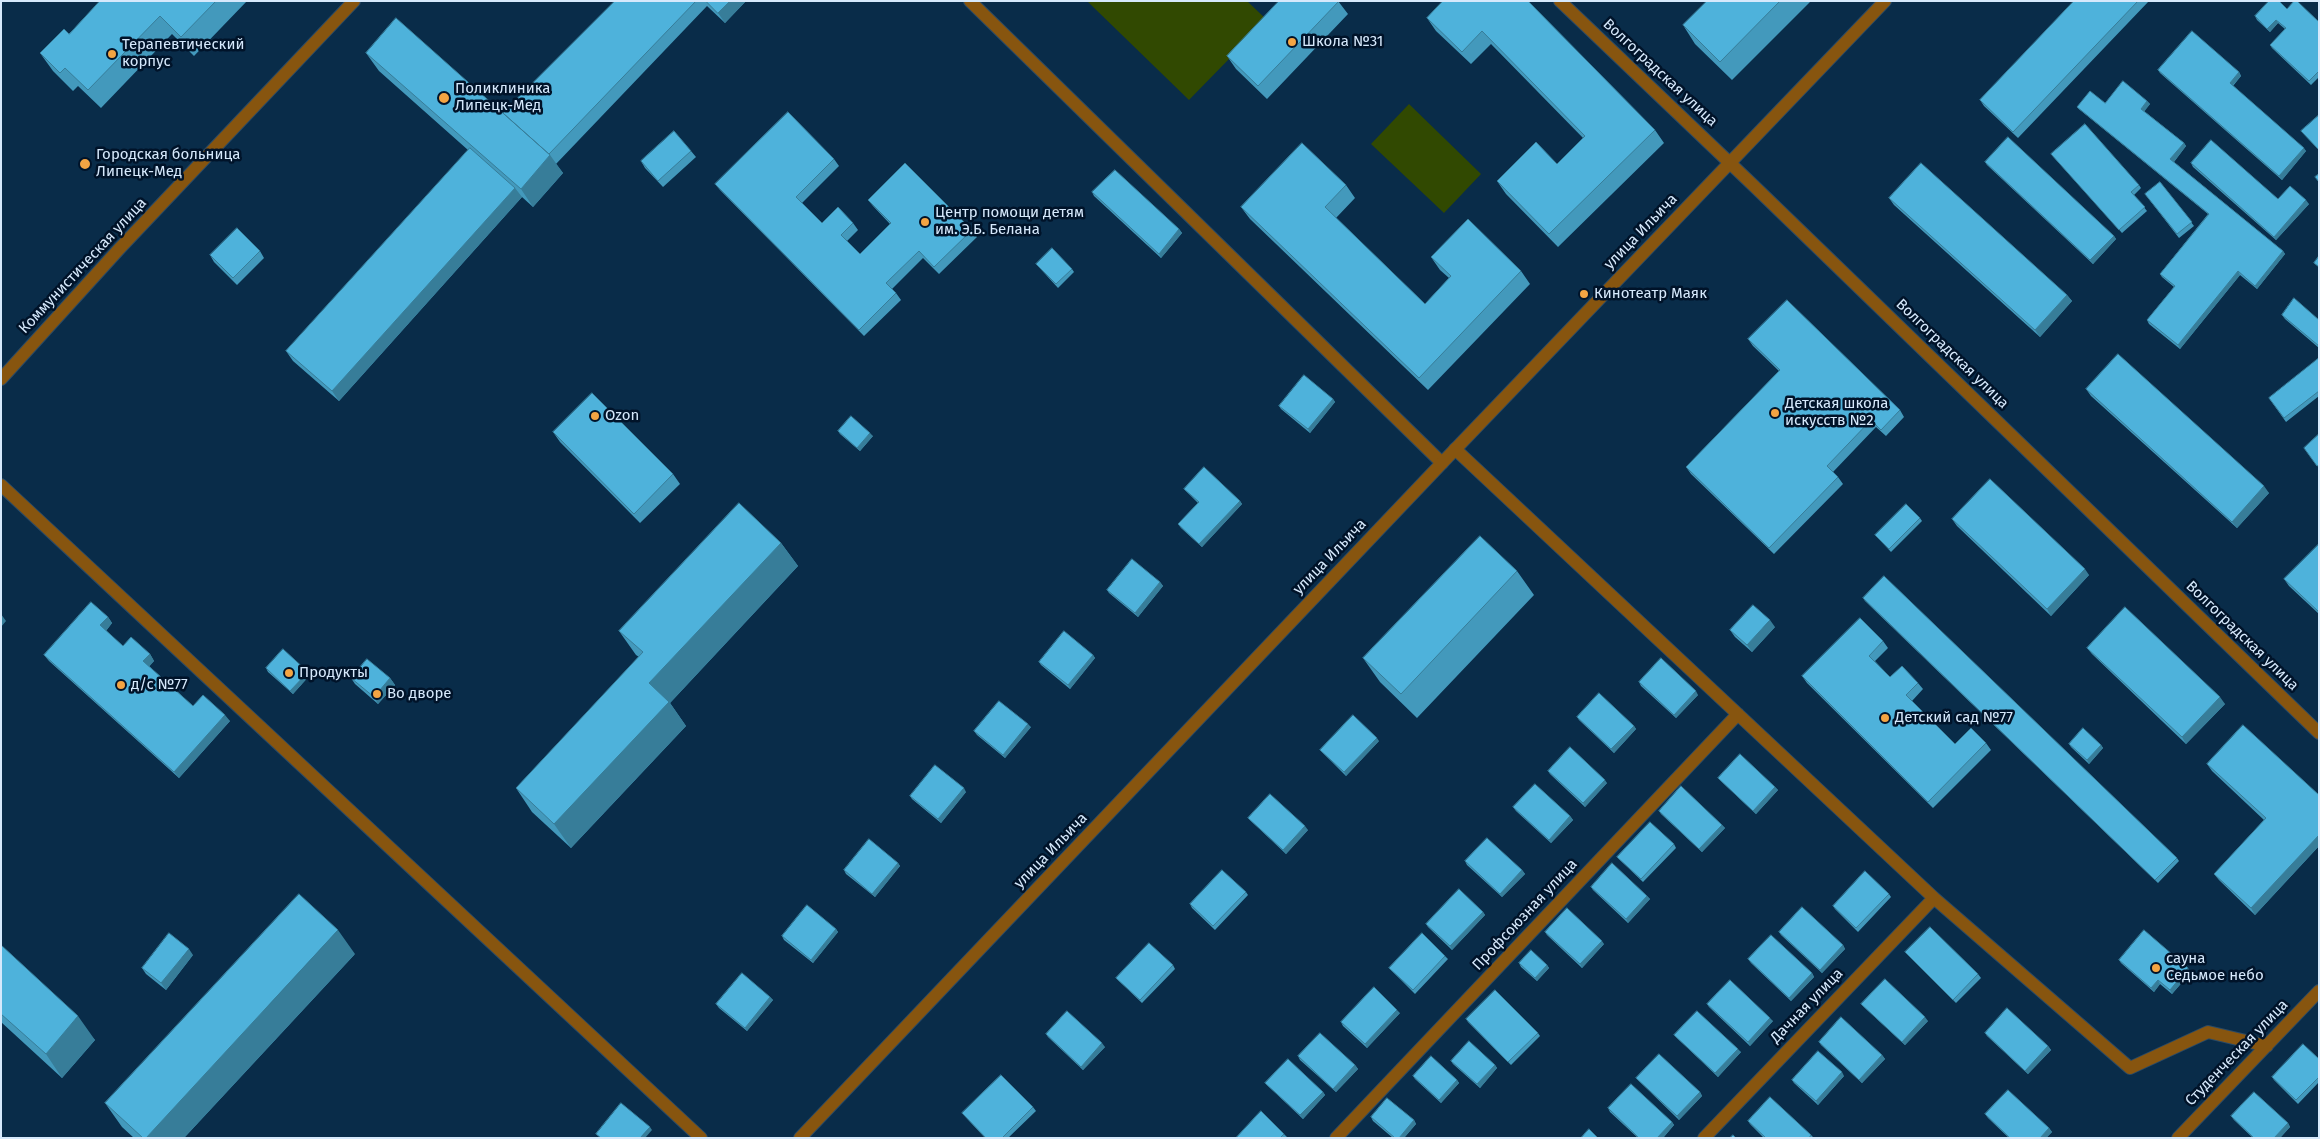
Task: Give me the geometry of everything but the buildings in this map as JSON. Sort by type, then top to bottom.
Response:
[{"type":"street","name":"Коммунистическая улица","points":[[1,379],[120,248],[354,1]]},
{"type":"street","points":[[970,1],[1442,462]]},
{"type":"street","name":"Волгоградская улица","points":[[1560,1],[2319,733]]},
{"type":"street","name":"улица Ильича","points":[[800,1138],[1442,462],[1885,1]]},
{"type":"street","points":[[1455,450],[1934,898],[2130,1068],[2208,1032],[2267,1046]]},
{"type":"street","points":[[1,485],[701,1138]]},
{"type":"street","name":"Профсоюзная улица","points":[[1336,1138],[1738,714]]},
{"type":"street","name":"Дачная улица","points":[[1704,1138],[1934,898]]},
{"type":"street","name":"Студенческая улица","points":[[2178,1138],[2319,991]]},
{"type":"green space","points":[[1087,1],[1247,1],[1267,20],[1189,100]]},
{"type":"green space","points":[[1409,104],[1481,174],[1444,213],[1371,144]]},
{"type":"place","name":"Школа №31","points":[[1292,42]]},
{"type":"place","name":"Терапевтический корпус","points":[[112,54]]},
{"type":"place","name":"Поликлиника Липецк-Мед","points":[[444,98]]},
{"type":"place","name":"Городская больница Липецк-Мед","points":[[85,164]]},
{"type":"place","name":"Центр помощи детям им. Э.Б. Белана","points":[[925,222]]},
{"type":"place","name":"Кинотеатр Маяк","points":[[1584,294]]},
{"type":"place","name":"Детская школа искусств №2","points":[[1775,413]]},
{"type":"place","name":"Ozon","points":[[595,416]]},
{"type":"place","name":"Продукты","points":[[289,673]]},
{"type":"place","name":"д/с №77","points":[[121,685]]},
{"type":"place","name":"Во дворе","points":[[377,694]]},
{"type":"place","name":"Детский сад №77","points":[[1885,718]]},
{"type":"place","name":"сауна Седьмое небо","points":[[2156,968]]}]
